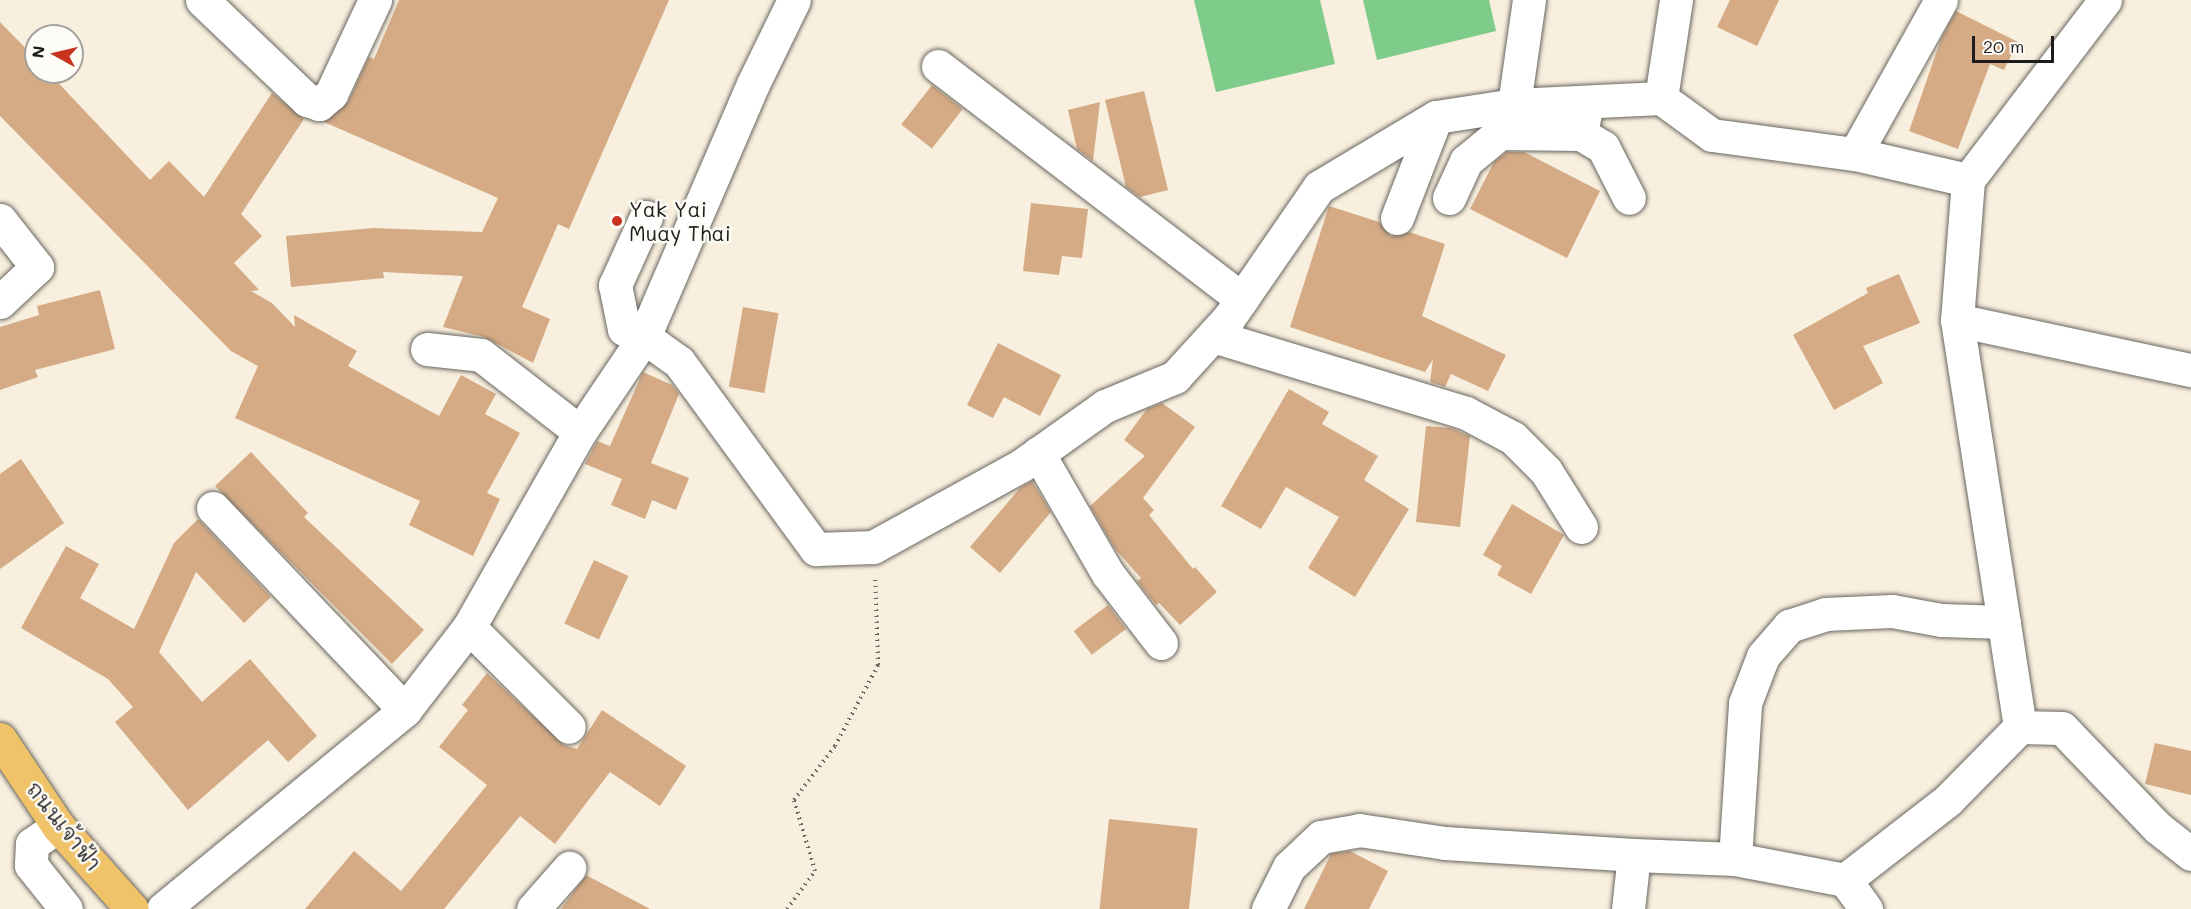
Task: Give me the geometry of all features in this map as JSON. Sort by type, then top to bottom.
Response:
[{"type":"main road","name":"ถนนเจ้าฟ้า","points":[[0,738],[58,826],[132,909]]},
{"type":"street","points":[[202,0],[307,100],[319,105],[331,94],[375,0]]},
{"type":"street","points":[[163,909],[405,710],[469,627],[580,432],[644,337],[753,84],[794,0]]},
{"type":"street","points":[[1514,105],[1529,0]]},
{"type":"street","points":[[1661,98],[1676,0]]},
{"type":"street","points":[[1855,154],[1941,0]]},
{"type":"street","points":[[2020,727],[1958,320],[1968,180],[2105,0]]},
{"type":"street","points":[[938,66],[1242,299]]},
{"type":"street","points":[[646,217],[615,285],[624,329],[644,337],[679,362],[816,549],[873,547],[1038,453],[1105,406],[1175,377],[1213,336],[1242,299],[1319,187],[1436,117],[1514,105],[1661,98],[1712,135],[1855,154],[1968,180]]},
{"type":"street","points":[[1581,134],[1587,102]]},
{"type":"street","points":[[1397,218],[1436,117]]},
{"type":"street","points":[[1449,198],[1466,161],[1500,133],[1581,134],[1603,147],[1629,198]]},
{"type":"street","points":[[0,220],[37,267],[0,302]]},
{"type":"street","points":[[1958,320],[2191,370]]},
{"type":"street","points":[[1213,336],[1466,413],[1513,438],[1546,471],[1581,527]]},
{"type":"street","points":[[427,349],[481,355],[580,432]]},
{"type":"street","points":[[1038,453],[1108,574],[1161,643]]},
{"type":"street","points":[[213,508],[405,710]]},
{"type":"street","points":[[1735,859],[1745,703],[1763,656],[1789,626],[1825,614],[1892,611],[1941,620],[2004,622]]},
{"type":"street","points":[[469,627],[569,727]]},
{"type":"street","points":[[1845,880],[1948,800],[2020,727],[2062,728],[2158,828],[2191,854]]},
{"type":"street","points":[[58,826],[32,844],[32,865],[66,909]]},
{"type":"street","points":[[1268,909],[1289,867],[1322,837],[1359,830],[1445,843],[1735,859],[1845,880],[1866,909]]},
{"type":"street","points":[[1628,909],[1634,855]]},
{"type":"street","points":[[533,909],[569,868]]},
{"type":"path","points":[[788,909],[815,871],[794,800],[835,746],[878,665],[873,547]]},
{"type":"green space","points":[[1194,0],[1320,0],[1335,64],[1216,92]]},
{"type":"green space","points":[[1363,0],[1489,0],[1496,31],[1377,60]]},
{"type":"building","points":[[399,0],[669,0],[569,229],[558,224],[522,307],[550,319],[533,363],[484,337],[443,327],[463,276],[383,272],[384,278],[291,287],[286,236],[373,228],[482,232],[498,198],[324,122],[348,102],[369,57],[374,59]]},
{"type":"building","points":[[1730,0],[1779,0],[1757,46],[1717,27]]},
{"type":"building","points":[[1956,11],[2018,42],[2004,70],[1990,64],[1958,149],[1909,131],[1941,39]]},
{"type":"building","points":[[0,22],[24,47],[24,84],[59,84],[150,180],[169,161],[204,197],[272,93],[304,119],[241,214],[262,236],[234,263],[259,290],[251,291],[272,303],[295,327],[294,315],[357,351],[348,366],[439,416],[461,375],[496,394],[485,414],[520,433],[487,493],[500,499],[473,556],[409,525],[420,501],[235,418],[258,366],[231,351],[0,116]]},
{"type":"building","points":[[932,85],[963,109],[932,148],[901,124]]},
{"type":"building","points":[[1144,91],[1168,190],[1140,197],[1126,187],[1105,100]]},
{"type":"building","points":[[1100,102],[1093,161],[1077,149],[1068,110]]},
{"type":"building","points":[[1507,152],[1524,152],[1600,191],[1567,258],[1470,209],[1494,162]]},
{"type":"building","points":[[1031,203],[1088,209],[1082,258],[1062,256],[1059,275],[1023,271]]},
{"type":"building","points":[[1329,206],[1379,222],[1391,236],[1409,232],[1445,244],[1422,316],[1506,355],[1488,391],[1451,374],[1445,387],[1430,382],[1433,359],[1425,372],[1290,327]]},
{"type":"building","points":[[1899,274],[1920,323],[1863,346],[1883,383],[1834,410],[1793,335],[1868,293],[1866,288]]},
{"type":"building","points":[[100,290],[115,349],[35,370],[38,377],[0,390],[0,327],[39,315],[37,306]]},
{"type":"building","points":[[743,307],[778,313],[764,393],[729,387]]},
{"type":"building","points":[[998,343],[1061,375],[1040,416],[1004,397],[993,418],[967,405]]},
{"type":"building","points":[[643,372],[672,385],[679,394],[651,463],[689,478],[676,510],[652,500],[645,519],[611,505],[622,479],[585,464],[597,441],[610,446]]},
{"type":"building","points":[[1289,389],[1329,412],[1322,424],[1378,456],[1364,480],[1409,509],[1355,597],[1308,568],[1339,517],[1286,487],[1261,529],[1221,506]]},
{"type":"building","points":[[1162,403],[1195,427],[1143,498],[1154,510],[1149,515],[1193,569],[1195,567],[1217,592],[1180,625],[1159,603],[1156,605],[1137,581],[1141,578],[1115,549],[1090,506],[1145,456],[1124,440],[1147,409]]},
{"type":"building","points":[[1426,426],[1451,428],[1470,436],[1460,527],[1416,522]]},
{"type":"building","points":[[251,452],[308,513],[304,517],[424,630],[392,664],[215,486]]},
{"type":"building","points":[[21,459],[64,523],[0,569],[0,474]]},
{"type":"building","points":[[1032,481],[1051,512],[1000,573],[970,547],[1020,488]]},
{"type":"building","points":[[1512,504],[1564,535],[1531,594],[1497,575],[1502,566],[1483,555]]},
{"type":"building","points":[[198,519],[271,597],[244,623],[196,572],[159,652],[202,702],[250,659],[317,736],[288,762],[268,740],[188,810],[115,722],[133,707],[108,679],[21,628],[66,546],[99,564],[80,598],[134,629],[174,543]]},
{"type":"building","points":[[594,560],[628,576],[599,640],[564,623]]},
{"type":"building","points":[[1108,605],[1126,629],[1092,655],[1074,631]]},
{"type":"building","points":[[487,673],[564,745],[577,749],[602,710],[686,766],[660,806],[610,772],[555,844],[520,816],[444,909],[305,909],[354,851],[401,891],[487,785],[439,747],[468,710],[462,705]]},
{"type":"building","points":[[2155,743],[2191,751],[2191,795],[2145,784]]},
{"type":"building","points":[[1109,819],[1198,828],[1189,909],[1100,909]]},
{"type":"building","points":[[1350,851],[1388,871],[1369,909],[1304,909],[1331,854]]},
{"type":"building","points":[[586,875],[650,909],[561,909]]},
{"type":"place","name":"Yak Yai Muay Thai","points":[[617,221]]}]
